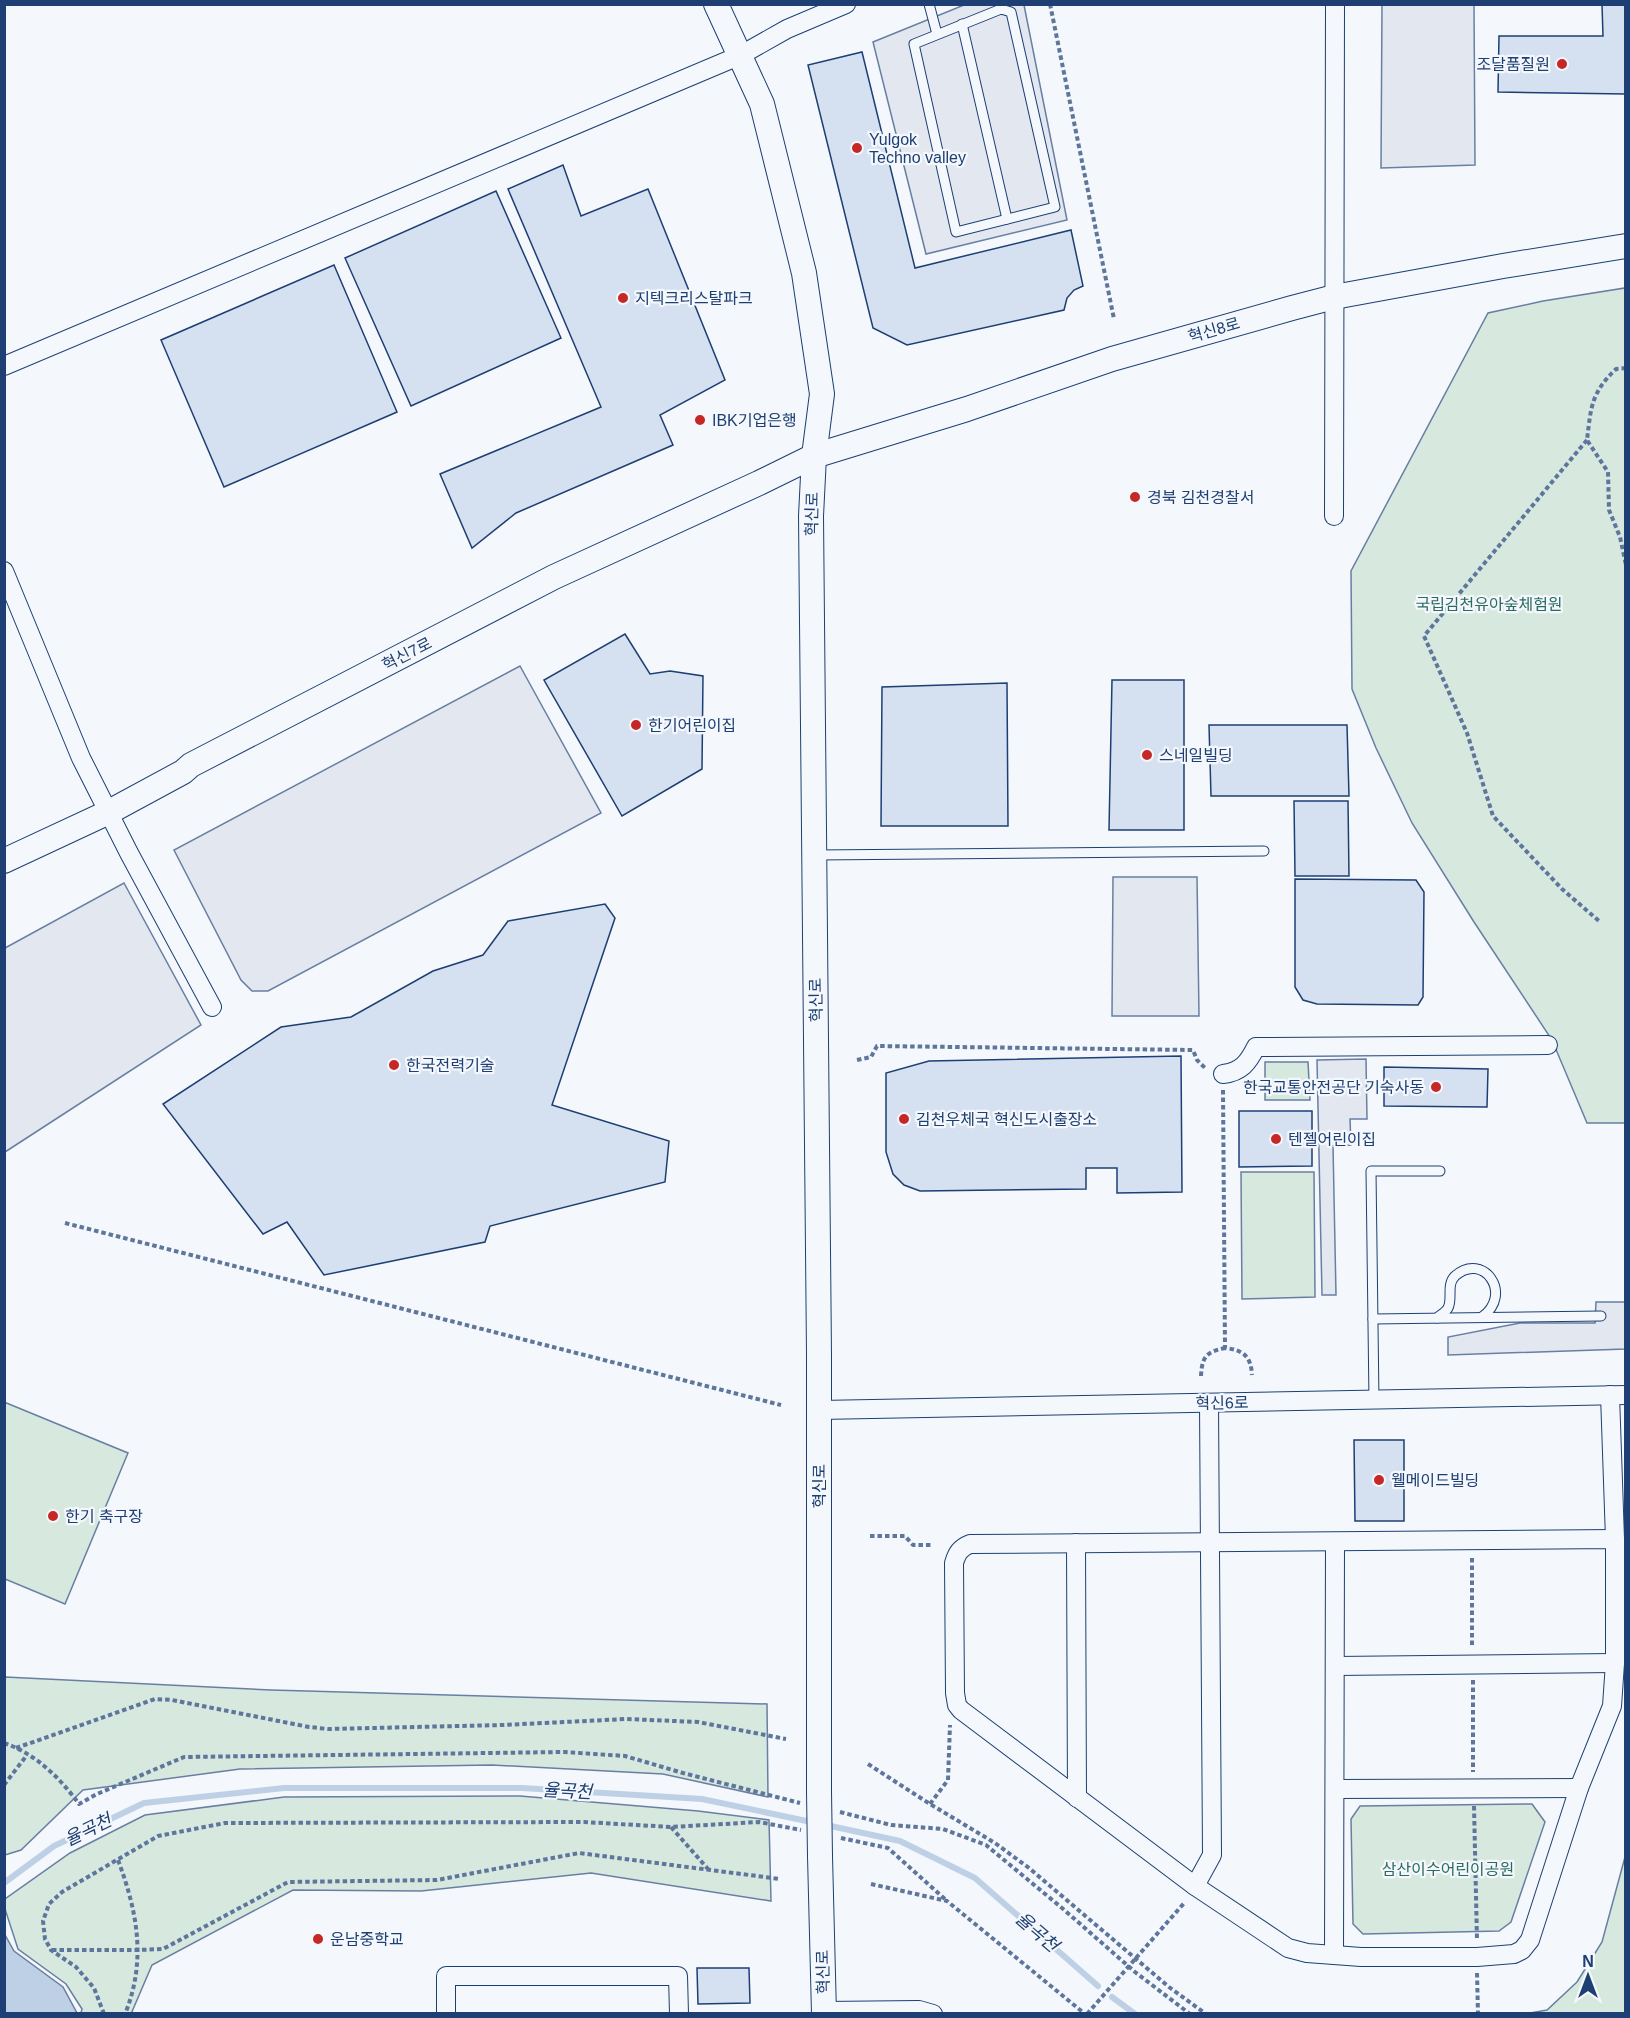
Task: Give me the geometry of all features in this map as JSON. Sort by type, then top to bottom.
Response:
[{"type":"main road","name":"혁신로","points":[[716,4],[762,104],[804,273],[822,394],[814,456],[811,528],[821,1803],[825,1846],[824,2012]]},
{"type":"main road","name":"혁신8로","points":[[814,456],[968,409],[1112,359],[1334,297],[1626,246]]},
{"type":"main road","name":"혁신7로","points":[[4,861],[109,812],[183,772],[191,765],[554,578],[814,456]]},
{"type":"street","points":[[4,366],[741,55],[787,29],[846,4]]},
{"type":"street","points":[[1334,516],[1335,4]]},
{"type":"street","points":[[4,571],[81,758],[212,1007]]},
{"type":"street","points":[[1223,1074],[1235,1072],[1245,1065],[1256,1047],[1548,1045]]},
{"type":"street","points":[[1615,1539],[1335,1543],[970,1544],[962,1547],[957,1554],[953,1574],[957,1705],[1193,1891],[1288,1948],[1307,1953],[1334,1955],[1477,1957],[1514,1954],[1522,1950],[1530,1940],[1536,1925],[1579,1788],[1612,1706],[1615,1663],[1618,1395]]},
{"type":"street","name":"혁신6로","points":[[819,1410],[1618,1395]]},
{"type":"street","points":[[1193,1891],[1212,1855],[1209,1403]]},
{"type":"street","points":[[1076,1543],[1077,1798]]},
{"type":"street","points":[[1334,1955],[1335,1543]]},
{"type":"street","points":[[1335,1666],[1615,1663]]},
{"type":"street","points":[[1336,1788],[1579,1788]]},
{"type":"street","points":[[446,2013],[446,1976],[678,1976],[679,2013]]},
{"type":"street","points":[[824,2012],[919,2010],[933,2013]]},
{"type":"lane","points":[[929,4],[937,34]]},
{"type":"lane","points":[[1001,9],[1011,12],[1055,207],[956,232],[914,44],[962,24],[1001,9]]},
{"type":"lane","points":[[962,24],[1007,219]]},
{"type":"lane","points":[[814,855],[1264,851]]},
{"type":"lane","points":[[1374,1401],[1371,1171],[1440,1171]]},
{"type":"lane","points":[[1437,1318],[1448,1309],[1450,1284],[1455,1277],[1470,1269],[1490,1274],[1494,1281],[1494,1305],[1490,1312],[1482,1317]]},
{"type":"lane","points":[[1373,1318],[1601,1316]]},
{"type":"path","points":[[1050,4],[1114,319]]},
{"type":"path","points":[[1599,921],[1562,889],[1493,816],[1467,733],[1424,636],[1587,440],[1592,401],[1604,380],[1616,369],[1626,368]]},
{"type":"path","points":[[1587,440],[1608,472],[1609,510],[1620,537],[1626,565]]},
{"type":"path","points":[[857,1060],[871,1057],[877,1047],[1193,1050],[1203,1067],[1223,1074],[1225,1348]]},
{"type":"path","points":[[65,1223],[782,1405]]},
{"type":"path","points":[[1201,1376],[1202,1362],[1211,1351],[1225,1348],[1235,1349],[1245,1354],[1252,1365],[1252,1376]]},
{"type":"path","points":[[870,1536],[904,1536],[913,1545],[931,1545]]},
{"type":"path","points":[[1472,1552],[1472,1649]]},
{"type":"path","points":[[1473,1680],[1473,1776]]},
{"type":"path","points":[[15,1748],[155,1699],[172,1700],[309,1727],[503,1725],[626,1719],[698,1722],[786,1739]]},
{"type":"path","points":[[930,1804],[948,1780],[951,1715]]},
{"type":"path","points":[[4,1743],[42,1763],[64,1784],[79,1804],[184,1757],[565,1752],[625,1756],[682,1773],[821,1803],[891,1825],[943,1829],[986,1845],[1135,1972],[1190,2013]]},
{"type":"path","points":[[4,1785],[27,1755]]},
{"type":"path","points":[[868,1764],[995,1843],[1029,1868],[1169,1988],[1206,2013]]},
{"type":"path","points":[[1474,1802],[1477,1944]]},
{"type":"path","points":[[104,2013],[94,1988],[76,1966],[51,1950],[45,1939],[43,1921],[50,1904],[62,1892],[158,1836],[225,1823],[584,1822],[670,1827],[759,1822],[806,1831]]},
{"type":"path","points":[[670,1827],[709,1870]]},
{"type":"path","points":[[825,1846],[888,1848],[947,1901],[1086,2013],[1193,1891]]},
{"type":"path","points":[[51,1950],[163,1948],[288,1882],[437,1880],[579,1853],[780,1879]]},
{"type":"path","points":[[118,1860],[134,1908],[138,1950],[135,1978],[125,2013]]},
{"type":"path","points":[[871,1884],[947,1901]]},
{"type":"path","points":[[1477,1972],[1478,2013]]},
{"type":"green space","name":"국립김천유아숲체험원","points":[[1625,288],[1625,1123],[1587,1123],[1552,1040],[1412,823],[1376,748],[1352,689],[1351,571],[1488,313],[1543,301]]},
{"type":"green space","points":[[1265,1062],[1308,1062],[1310,1100],[1265,1100]]},
{"type":"green space","points":[[1241,1172],[1314,1172],[1315,1297],[1242,1299]]},
{"type":"green space","name":"한기 축구장","points":[[4,1402],[128,1453],[65,1604],[5,1579]]},
{"type":"green space","points":[[5,1677],[271,1690],[767,1704],[768,1797],[663,1774],[492,1765],[240,1769],[83,1790],[21,1850],[5,1855]]},
{"type":"green space","points":[[520,1796],[698,1811],[769,1820],[771,1901],[591,1873],[421,1891],[293,1890],[152,1965],[131,2014],[81,2013],[82,2009],[66,1984],[18,1949],[5,1909],[5,1899],[70,1853],[145,1815],[284,1797]]},
{"type":"green space","name":"삼산이수어린이공원","points":[[1532,1804],[1545,1822],[1511,1922],[1499,1931],[1363,1934],[1353,1924],[1351,1819],[1360,1806]]},
{"type":"green space","points":[[1625,1857],[1625,2013],[1530,2013],[1547,2010],[1577,1982],[1602,1942]]},
{"type":"shaded area","points":[[964,5],[1024,5],[1067,220],[926,254],[873,42]]},
{"type":"shaded area","points":[[1382,5],[1474,5],[1475,165],[1381,168]]},
{"type":"shaded area","points":[[520,666],[601,813],[268,991],[252,991],[241,980],[174,850]]},
{"type":"shaded area","points":[[1113,877],[1197,877],[1199,1016],[1112,1016]]},
{"type":"shaded area","points":[[124,883],[201,1025],[5,1152],[5,948]]},
{"type":"shaded area","points":[[1366,1059],[1367,1119],[1350,1119],[1351,1145],[1333,1146],[1336,1295],[1322,1295],[1317,1060]]},
{"type":"shaded area","points":[[1596,1302],[1625,1302],[1625,1349],[1448,1355],[1448,1337],[1520,1323],[1595,1323]]},
{"type":"water","points":[[4,1933],[14,1951],[63,1987],[77,2013],[5,2013]]},
{"type":"building","name":"조달품질원","points":[[1602,4],[1626,4],[1626,94],[1498,92],[1499,36],[1603,36]]},
{"type":"building","name":"Yulgok Techno valley","points":[[862,52],[915,268],[1071,230],[1083,286],[1074,290],[1067,298],[1064,310],[907,345],[873,328],[808,65]]},
{"type":"building","name":"지텍크리스탈파크","points":[[563,165],[581,216],[648,189],[725,380],[660,415],[673,445],[516,513],[472,548],[440,474],[601,407],[508,189]]},
{"type":"building","points":[[496,191],[561,338],[411,406],[345,258]]},
{"type":"building","points":[[334,265],[397,412],[224,487],[161,340]]},
{"type":"building","name":"IBK기업은행","points":[[696,417],[704,417],[704,424],[696,424]]},
{"type":"building","name":"한기어린이집","points":[[625,634],[650,674],[670,671],[703,676],[702,769],[622,816],[544,680]]},
{"type":"building","name":"스네일빌딩","points":[[1112,680],[1184,680],[1184,830],[1109,830]]},
{"type":"building","points":[[1007,683],[1008,826],[881,826],[882,687]]},
{"type":"building","points":[[1209,725],[1347,725],[1349,796],[1211,796]]},
{"type":"building","points":[[1294,801],[1348,801],[1349,876],[1295,876]]},
{"type":"building","points":[[1295,879],[1416,880],[1424,892],[1423,997],[1418,1005],[1317,1004],[1303,1000],[1295,987]]},
{"type":"building","name":"한국전력기술","points":[[605,904],[615,918],[552,1105],[669,1141],[665,1182],[490,1226],[485,1242],[324,1275],[287,1222],[263,1234],[163,1104],[281,1027],[351,1017],[433,971],[483,955],[508,921]]},
{"type":"building","points":[[1181,1056],[1182,1192],[1117,1193],[1117,1168],[1086,1168],[1086,1189],[920,1191],[904,1185],[893,1174],[886,1152],[886,1073],[929,1061]]},
{"type":"building","name":"한국교통안전공단 기숙사동","points":[[1384,1067],[1488,1069],[1487,1107],[1384,1106]]},
{"type":"building","name":"텐젤어린이집","points":[[1239,1111],[1312,1111],[1312,1166],[1239,1167]]},
{"type":"building","name":"웰메이드빌딩","points":[[1354,1440],[1404,1440],[1404,1521],[1355,1521]]},
{"type":"building","points":[[697,1968],[749,1968],[750,2003],[698,2004]]},
{"type":"waterway","name":"율곡천","points":[[4,1883],[54,1846],[144,1803],[284,1788],[522,1788],[702,1799],[816,1823]]},
{"type":"waterway","name":"율곡천","points":[[826,1825],[900,1841],[975,1878],[1098,1986]]},
{"type":"waterway","name":"율곡천","points":[[1112,1997],[1135,2014]]},
{"type":"place","name":"조달품질원","points":[[1562,64]]},
{"type":"place","name":"Yulgok Techno valley","points":[[857,148]]},
{"type":"place","name":"지텍크리스탈파크","points":[[623,298]]},
{"type":"place","name":"IBK기업은행","points":[[700,420]]},
{"type":"place","name":"경북 김천경찰서","points":[[1135,497]]},
{"type":"place","name":"한기어린이집","points":[[636,725]]},
{"type":"place","name":"스네일빌딩","points":[[1147,755]]},
{"type":"place","name":"한국전력기술","points":[[394,1065]]},
{"type":"place","name":"한국교통안전공단 기숙사동","points":[[1436,1087]]},
{"type":"place","name":"김천우체국 혁신도시출장소","points":[[904,1119]]},
{"type":"place","name":"텐젤어린이집","points":[[1276,1139]]},
{"type":"place","name":"웰메이드빌딩","points":[[1379,1480]]},
{"type":"place","name":"한기 축구장","points":[[53,1516]]},
{"type":"place","name":"운남중학교","points":[[318,1939]]}]
